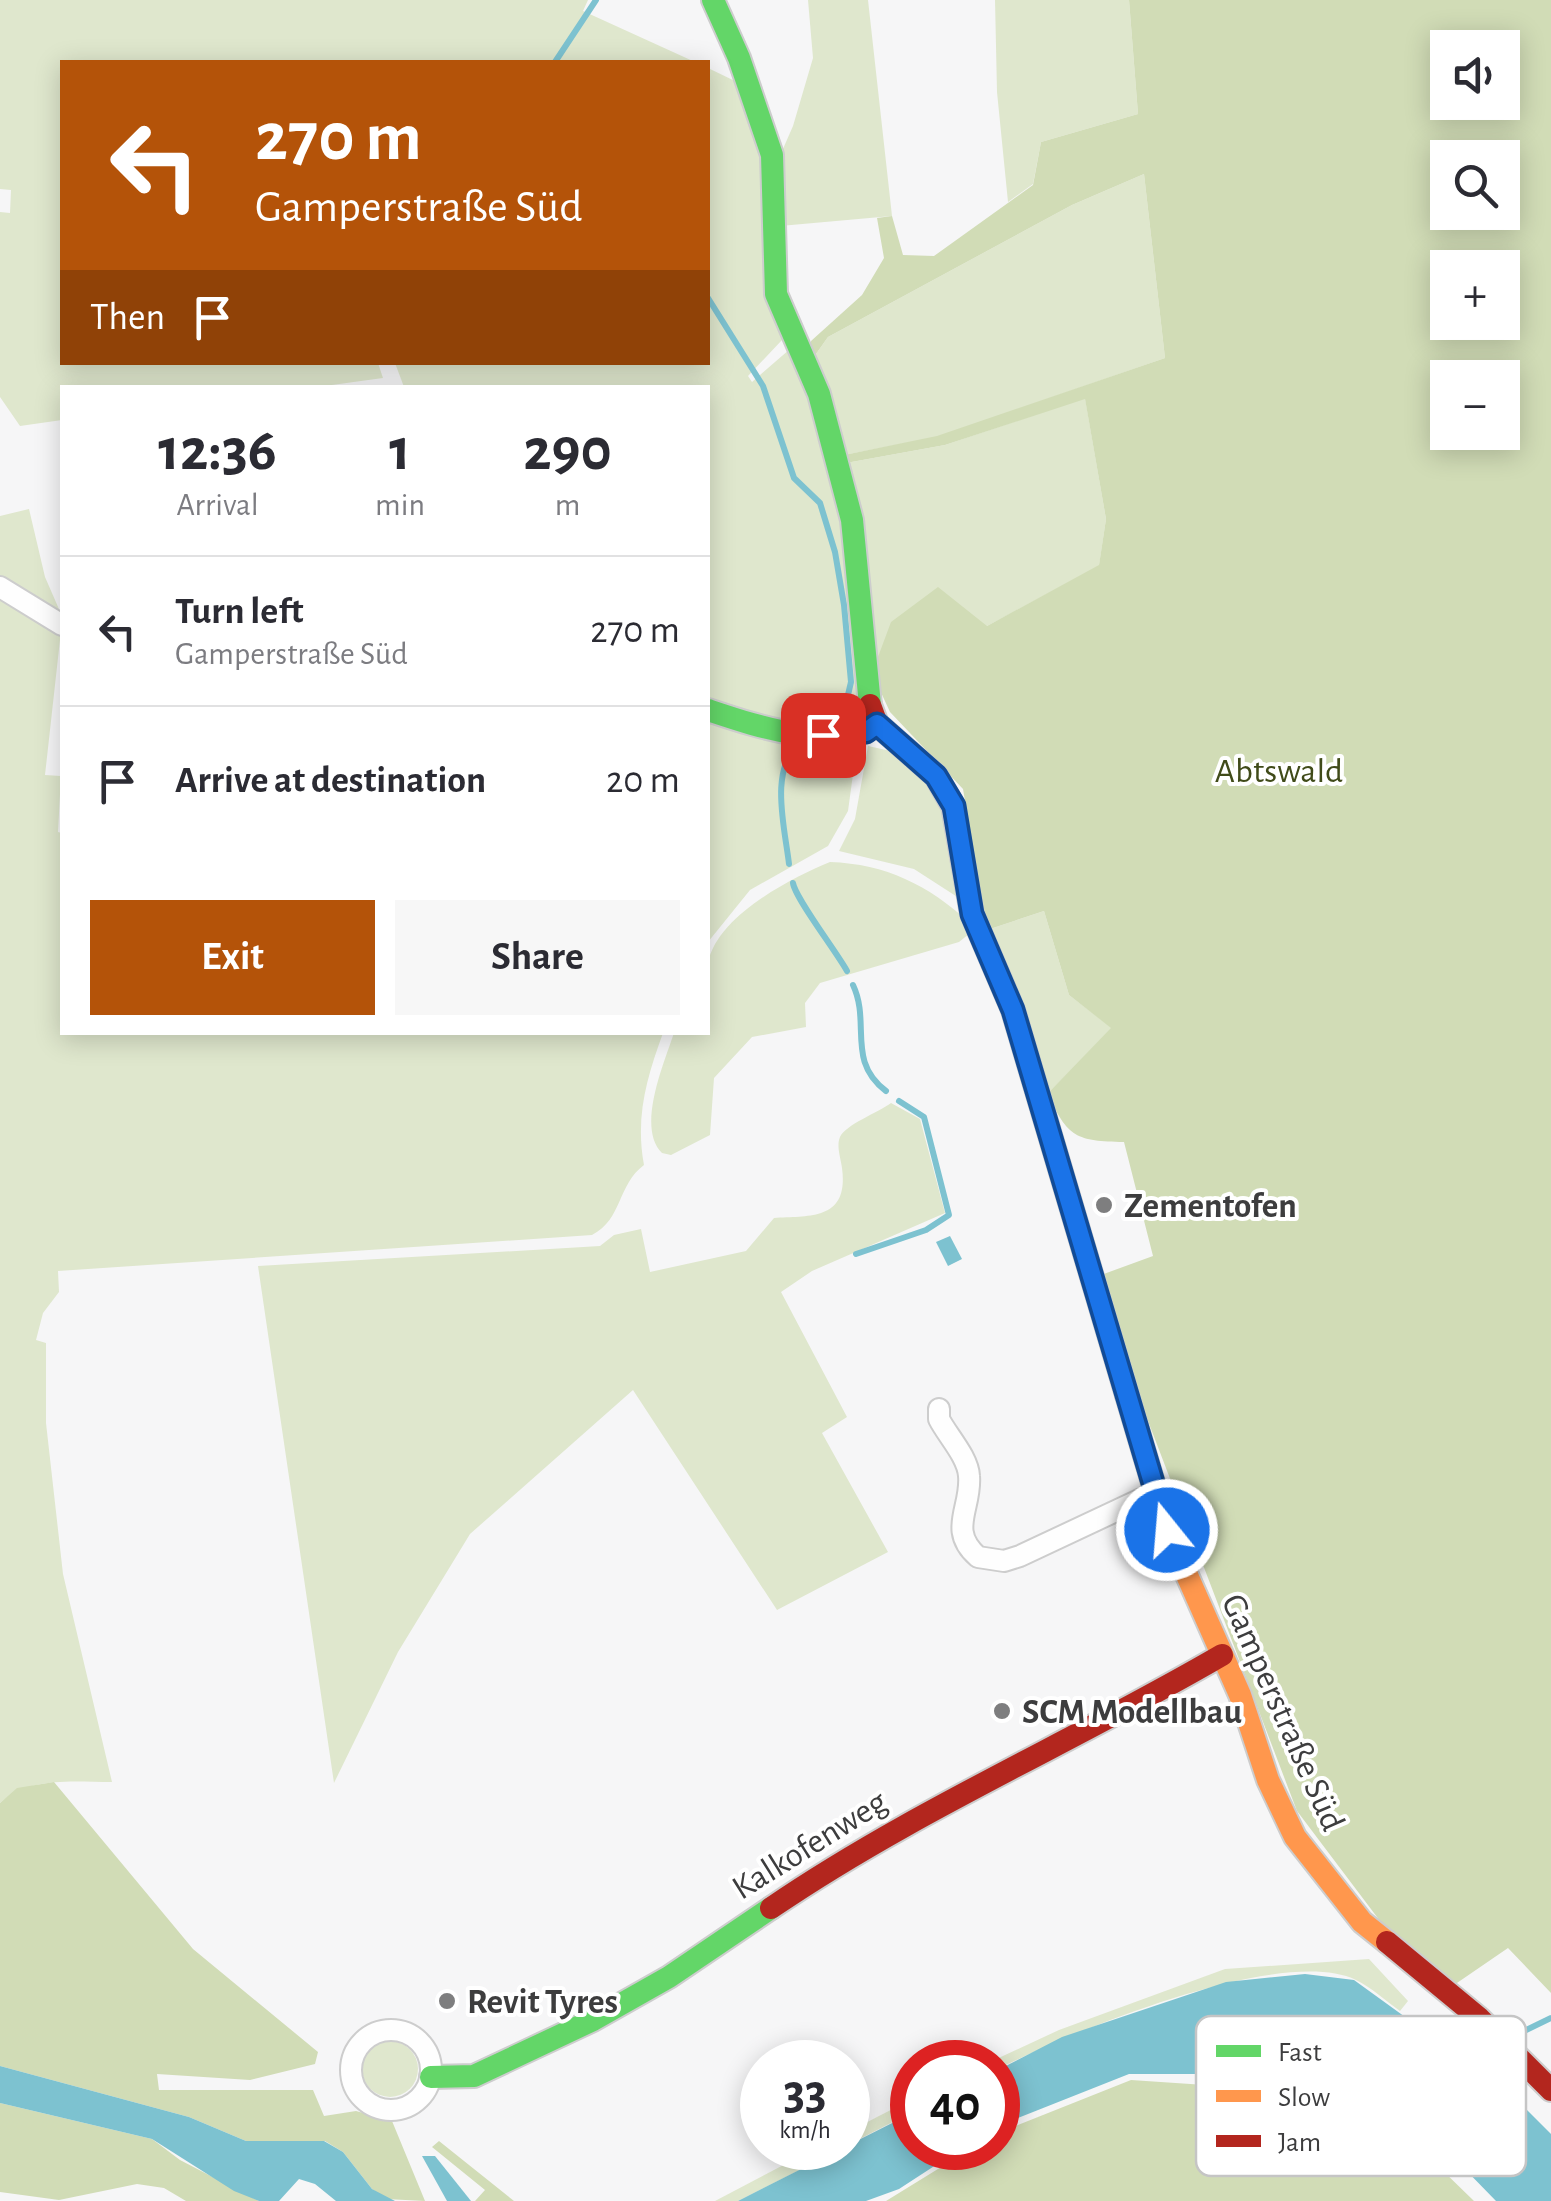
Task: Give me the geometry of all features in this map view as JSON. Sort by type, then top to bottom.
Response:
[{"type":"street","points":[[710,711],[766,728],[823,735],[866,732],[877,724],[870,707],[852,520],[823,405],[776,294],[772,155],[739,58],[713,0]]},
{"type":"street","points":[[0,587],[60,624]]},
{"type":"street","name":"Gamperstraße Süd","points":[[877,724],[936,776],[954,806],[972,914],[1013,1010],[1167,1530],[1255,1734],[1268,1780],[1295,1836],[1325,1879],[1386,1945],[1476,2016]]},
{"type":"street","points":[[940,1410],[939,1419],[970,1477],[960,1524],[963,1538],[978,1557],[1004,1561],[1020,1556],[1156,1492]]},
{"type":"street","name":"Kalkofenweg","points":[[432,2077],[474,2076],[593,2020],[669,1977],[851,1853],[1102,1725],[1222,1655]]},
{"type":"street","points":[[390,2030],[416,2038],[426,2049],[432,2077],[418,2101],[406,2108],[382,2110],[358,2094],[350,2068],[364,2040],[390,2030]]},
{"type":"street","name":"Gamperstraße Süd","points":[[1526,2065],[1551,2090]]},
{"type":"green space","points":[[0,0],[588,0],[583,11],[691,60],[60,60],[60,365],[379,365],[383,378],[332,385],[60,385],[60,420],[20,426],[0,397],[0,212],[10,213],[11,190],[0,189]]},
{"type":"green space","points":[[808,0],[868,0],[892,216],[780,226],[779,158],[813,58]]},
{"type":"green space","points":[[995,0],[1129,0],[1138,114],[1041,142],[1033,184],[1008,202],[997,92]]},
{"type":"green space","name":"Abtswald","points":[[1129,0],[1551,0],[1551,1993],[1508,1948],[1454,1985],[1380,1921],[1297,1811],[1119,1345],[1101,1275],[1153,1256],[1124,1142],[1076,1134],[1061,1120],[1048,1093],[1111,1028],[1069,995],[1044,911],[987,930],[963,789],[890,712],[872,673],[891,622],[938,587],[987,626],[1099,565],[1106,519],[1085,399],[945,445],[846,463],[844,455],[937,436],[1165,358],[1144,174],[1072,205],[828,337],[811,361],[811,341],[862,295],[884,258],[877,218],[892,216],[903,255],[934,256],[1033,185],[1041,142],[1138,114]]},
{"type":"green space","points":[[710,69],[739,83],[755,118],[782,340],[748,376],[752,382],[790,349],[835,476],[862,705],[857,718],[832,730],[710,704],[710,385],[403,385],[396,365],[710,365]]},
{"type":"green space","points":[[1144,174],[1165,358],[937,437],[844,455],[811,361],[828,337],[1072,205]]},
{"type":"green space","points":[[1085,398],[1106,519],[1099,566],[987,626],[872,673],[846,463],[945,445]]},
{"type":"green space","points":[[29,509],[45,577],[60,615],[0,580],[0,516]]},
{"type":"green space","points":[[0,592],[60,630],[45,775],[60,776],[60,1035],[662,1035],[644,1098],[644,1165],[629,1182],[609,1220],[592,1235],[58,1271],[59,1292],[43,1313],[36,1340],[46,1343],[46,1423],[63,1574],[112,1782],[38,1784],[0,1803]]},
{"type":"green space","points":[[710,716],[857,745],[848,811],[828,846],[750,890],[710,940]]},
{"type":"green space","points":[[868,746],[895,752],[937,786],[962,900],[914,869],[839,851],[855,819]]},
{"type":"green space","points":[[830,862],[888,872],[938,897],[969,922],[969,934],[959,942],[820,983],[805,1003],[806,1027],[752,1037],[714,1078],[710,1135],[671,1155],[662,1153],[652,1128],[654,1095],[673,1035],[710,1035],[710,957],[714,946],[740,915],[796,878]]},
{"type":"green space","points":[[1044,911],[1069,995],[1112,1028],[1048,1093],[987,930]]},
{"type":"green space","points":[[891,1103],[920,1119],[945,1213],[812,1271],[781,1292],[847,1417],[822,1433],[888,1552],[777,1610],[633,1390],[470,1534],[398,1652],[334,1783],[258,1266],[600,1246],[614,1235],[641,1229],[650,1272],[746,1251],[774,1218],[814,1215],[833,1206],[843,1185],[840,1137],[855,1123]]},
{"type":"green space","points":[[54,1782],[193,1949],[318,2052],[315,2064],[250,2080],[157,2074],[159,2090],[313,2090],[324,2116],[356,2111],[392,2121],[425,2201],[386,2199],[372,2189],[343,2152],[325,2141],[246,2141],[189,2117],[0,2066],[0,1803],[17,1788]]},
{"type":"green space","points":[[1369,1959],[1408,2001],[1400,2011],[1356,1980],[1322,1972],[1278,1974],[1176,1998],[1073,2035],[1020,2059],[1020,2048],[1059,2030],[1225,1969]]},
{"type":"green space","points":[[390,2041],[410,2049],[418,2069],[410,2089],[390,2097],[370,2089],[362,2069],[370,2049]]},
{"type":"green space","points":[[1131,2080],[1196,2084],[1196,2176],[1448,2176],[1474,2201],[886,2201],[936,2170],[1020,2170],[1020,2124]]},
{"type":"green space","points":[[0,2103],[152,2139],[180,2160],[259,2201],[186,2201],[164,2188],[137,2184],[59,2200],[0,2192]]},
{"type":"green space","points":[[890,2110],[890,2123],[870,2134],[870,2121]]},
{"type":"green space","points":[[439,2141],[514,2201],[475,2201],[485,2190],[432,2147]]},
{"type":"green space","points":[[774,2170],[799,2170],[738,2201],[715,2201]]},
{"type":"water","points":[[950,1236],[962,1259],[948,1266],[936,1242]]},
{"type":"water","points":[[1305,1974],[1354,1980],[1404,2016],[1196,2016],[1196,2074],[1129,2074],[1020,2117],[1020,2059],[1062,2037],[1226,1982]]},
{"type":"water","points":[[0,2066],[189,2117],[246,2141],[324,2141],[343,2152],[372,2189],[395,2201],[336,2201],[315,2184],[299,2179],[279,2201],[259,2201],[234,2191],[152,2139],[0,2103]]},
{"type":"water","points":[[1526,2109],[1551,2134],[1551,2201],[1496,2201],[1472,2176],[1526,2176]]},
{"type":"water","points":[[890,2124],[890,2170],[928,2170],[899,2189],[866,2201],[738,2201],[799,2170],[870,2170],[870,2134]]},
{"type":"water","points":[[422,2156],[435,2156],[471,2201],[447,2201]]},
{"type":"waterway","points":[[556,60],[596,0]]},
{"type":"waterway","points":[[710,301],[763,386],[794,478],[820,503],[835,552],[844,605],[851,682],[841,725]]},
{"type":"waterway","points":[[789,864],[782,783],[791,753],[801,742]]},
{"type":"waterway","points":[[793,883],[847,971]]},
{"type":"waterway","points":[[853,985],[866,1067],[886,1091]]},
{"type":"waterway","points":[[856,1254],[926,1230],[949,1215],[924,1117],[899,1101]]},
{"type":"waterway","points":[[1526,2030],[1551,2018]]},
{"type":"traffic: fast","points":[[713,0],[739,58],[772,155],[776,294],[819,394],[852,520],[870,705]]},
{"type":"traffic: fast","points":[[710,711],[771,729],[814,735],[835,735],[877,724]]},
{"type":"traffic: fast","points":[[431,2077],[474,2076],[593,2020],[669,1977],[771,1908]]},
{"type":"traffic: slow","points":[[1127,1395],[1167,1530],[1240,1695],[1268,1780],[1295,1837],[1362,1922],[1387,1942]]},
{"type":"traffic: jam","points":[[870,705],[877,724],[936,776],[953,806],[972,914],[1013,1010],[1127,1395]]},
{"type":"traffic: jam","points":[[771,1908],[937,1808],[1222,1655]]},
{"type":"traffic: jam","points":[[1387,1942],[1477,2016]]},
{"type":"traffic: jam","points":[[1526,2065],[1551,2090]]},
{"type":"place","name":"Zementofen","points":[[1104,1205]]},
{"type":"place","name":"SCM Modellbau","points":[[1002,1711]]},
{"type":"place","name":"Revit Tyres","points":[[447,2001]]},
{"type":"route","points":[[823,735],[866,732],[877,724],[924,764],[948,792],[959,824],[972,914],[1013,1010],[1167,1530]]}]
